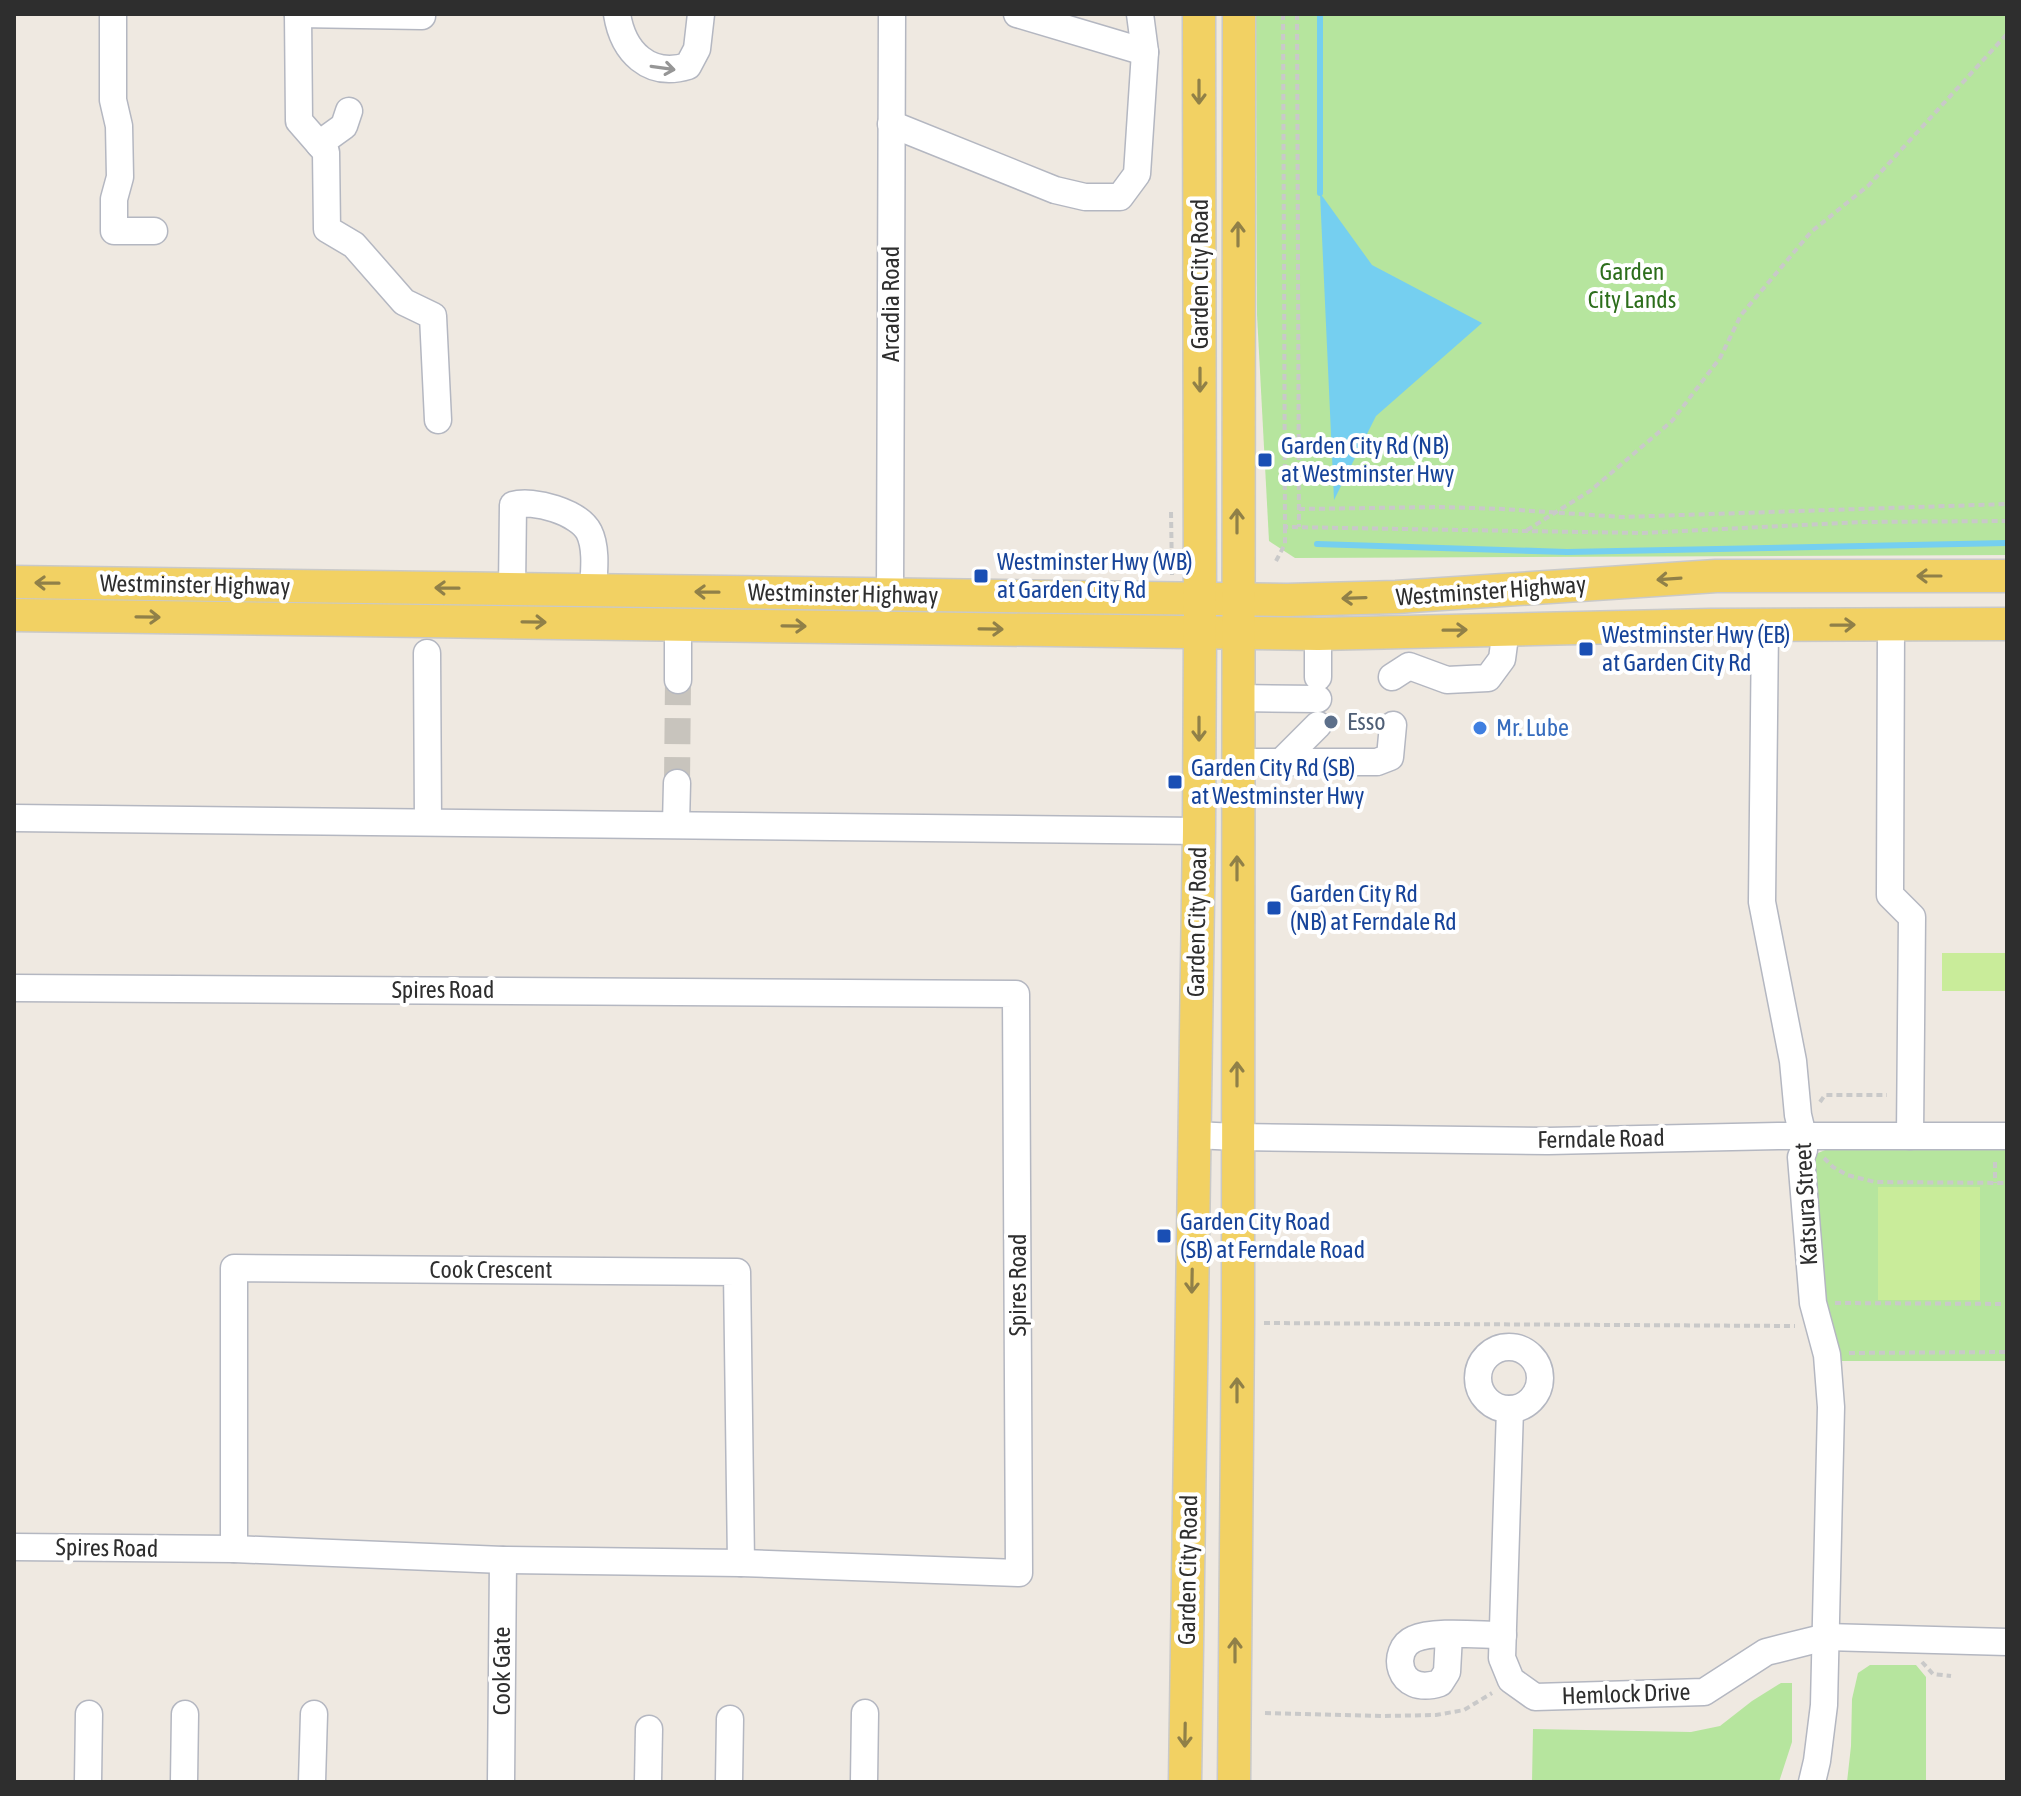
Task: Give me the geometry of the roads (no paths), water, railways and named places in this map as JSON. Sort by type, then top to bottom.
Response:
[{"type":"main road","name":"Garden City Road","points":[[1185,1782],[1199,831],[1199,14]]},
{"type":"main road","name":"Garden City Road","points":[[1234,1782],[1238,1321],[1239,14]]},
{"type":"main road","name":"Westminster Highway","points":[[14,582],[1287,600],[1396,597],[1716,576],[2007,576]]},
{"type":"main road","name":"Westminster Highway","points":[[14,615],[1318,634],[1710,625],[2007,624]]},
{"type":"street","points":[[113,14],[113,100],[119,126],[120,177],[114,199],[114,231],[154,231]]},
{"type":"street","points":[[421,20],[298,14],[299,121],[326,152],[327,229],[354,245],[404,302],[433,316],[438,420]]},
{"type":"street","points":[[617,14],[619,30],[627,46],[648,65],[674,71],[688,66],[697,49],[701,14]]},
{"type":"street","name":"Arcadia Road","points":[[890,594],[892,14]]},
{"type":"street","points":[[1017,14],[1145,52]]},
{"type":"street","points":[[891,124],[1055,190],[1085,197],[1120,197],[1137,174],[1145,52],[1140,14]]},
{"type":"street","points":[[319,144],[344,126],[349,111]]},
{"type":"street","points":[[512,589],[513,505],[521,503],[548,506],[577,519],[589,531],[593,549],[593,590]]},
{"type":"street","points":[[678,624],[678,680]]},
{"type":"street","points":[[1891,625],[1890,895],[1912,917],[1910,1136]]},
{"type":"street","name":"Katsura Street","points":[[1765,626],[1762,902],[1793,1061],[1803,1136],[1801,1157],[1817,1315],[1827,1355],[1831,1407],[1824,1705],[1812,1782]]},
{"type":"street","points":[[1409,631],[1401,672],[1447,680],[1488,678],[1502,659],[1506,629]]},
{"type":"street","points":[[1281,762],[1318,700],[1318,634]]},
{"type":"street","points":[[427,653],[428,822]]},
{"type":"street","points":[[1237,698],[1318,700]]},
{"type":"street","points":[[1237,762],[1377,762],[1390,757],[1393,725]]},
{"type":"street","points":[[676,824],[677,783]]},
{"type":"street","points":[[14,818],[1199,831]]},
{"type":"street","name":"Spires Road","points":[[14,988],[1016,994],[1019,1573],[741,1563],[503,1560],[234,1549],[14,1547]]},
{"type":"street","name":"Ferndale Road","points":[[1194,1135],[1548,1141],[2007,1136]]},
{"type":"street","name":"Cook Crescent","points":[[234,1549],[234,1268],[737,1272],[741,1563]]},
{"type":"street","name":"Hemlock Drive","points":[[1510,1409],[1502,1658],[1511,1680],[1535,1697],[1704,1692],[1766,1652],[1826,1637],[2007,1642]]},
{"type":"street","name":"Cook Gate","points":[[501,1782],[503,1560]]},
{"type":"street","points":[[1449,1635],[1503,1635]]},
{"type":"street","points":[[864,1782],[865,1713]]},
{"type":"street","points":[[88,1782],[89,1714]]},
{"type":"street","points":[[184,1782],[185,1714]]},
{"type":"street","points":[[312,1782],[314,1714]]},
{"type":"street","points":[[729,1782],[730,1719]]},
{"type":"street","points":[[648,1782],[649,1729]]},
{"type":"water","points":[[1320,193],[1372,265],[1482,323],[1376,416],[1334,500]]},
{"type":"waterway","points":[[1320,14],[1320,193]]},
{"type":"waterway","points":[[1317,544],[1567,552],[2007,543]]},
{"type":"tunnel","points":[[677,783],[678,680]]},
{"type":"place","name":"Garden City Rd (NB) at Westminster Hwy","points":[[1265,460]]},
{"type":"place","name":"Westminster Hwy (WB) at Garden City Rd","points":[[981,576]]},
{"type":"place","name":"Westminster Hwy (EB) at Garden City Rd","points":[[1586,649]]},
{"type":"place","name":"Esso","points":[[1331,722]]},
{"type":"place","name":"Mr. Lube","points":[[1480,728]]},
{"type":"place","name":"Garden City Rd (SB) at Westminster Hwy","points":[[1175,782]]},
{"type":"place","name":"Garden City Rd (NB) at Ferndale Rd","points":[[1274,908]]},
{"type":"place","name":"Garden City Road (SB) at Ferndale Road","points":[[1164,1236]]},
{"type":"park label","name":"Garden City Lands","points":[[1632,286]]}]
